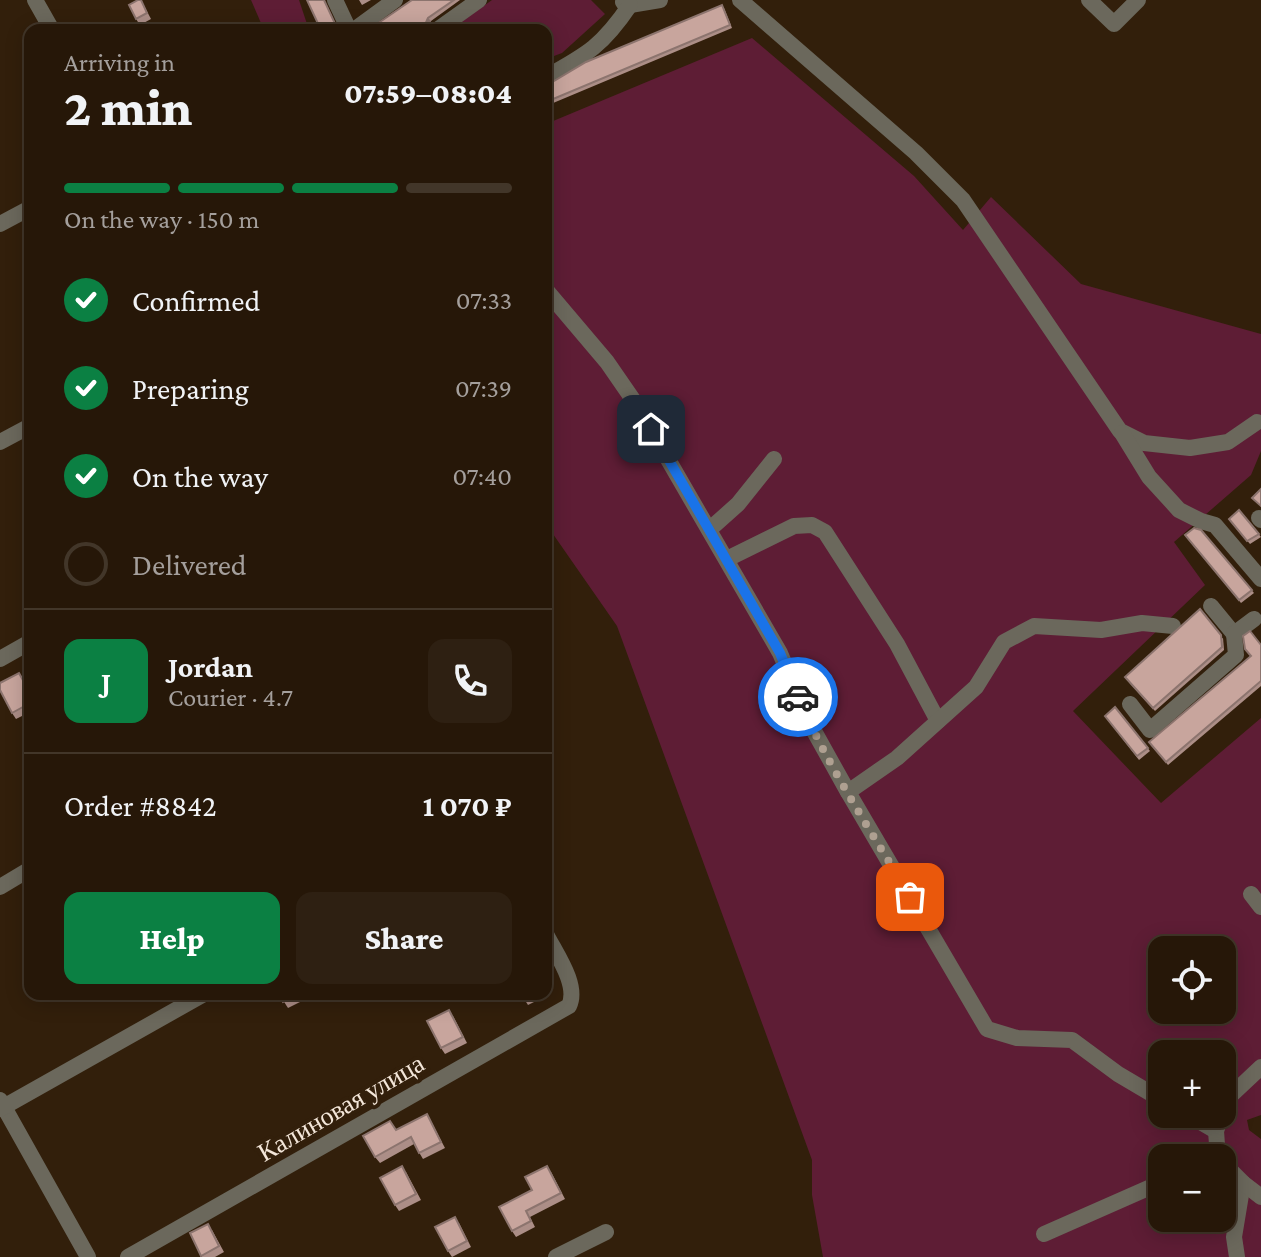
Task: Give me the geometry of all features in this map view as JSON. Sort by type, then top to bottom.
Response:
[{"type":"street","points":[[35,0],[49,24]]},
{"type":"street","points":[[335,0],[348,24]]},
{"type":"street","points":[[360,24],[395,0]]},
{"type":"street","points":[[445,24],[479,0]]},
{"type":"street","points":[[552,74],[589,54],[614,28],[625,2],[660,0]]},
{"type":"street","points":[[740,0],[916,153],[963,200],[1149,477],[1179,510],[1215,525],[1261,579]]},
{"type":"street","points":[[1089,0],[1114,24],[1138,0]]},
{"type":"street","points":[[0,224],[24,211]]},
{"type":"street","points":[[552,297],[615,373],[636,404],[780,653],[809,722],[848,792],[987,1029],[1017,1038],[1072,1040],[1148,1092]]},
{"type":"street","points":[[1120,431],[1144,443],[1190,448],[1228,442],[1257,422]]},
{"type":"street","points":[[0,442],[24,429]]},
{"type":"street","points":[[710,529],[738,504],[774,459]]},
{"type":"street","points":[[727,559],[794,526],[812,525],[825,532],[897,644],[938,721]]},
{"type":"street","points":[[1130,704],[1150,730],[1236,655],[1234,634],[1211,606]]},
{"type":"street","points":[[1234,634],[1259,620]]},
{"type":"street","points":[[848,792],[897,758],[976,687],[1004,642],[1034,626],[1101,630],[1142,623],[1173,626]]},
{"type":"street","points":[[0,659],[24,645]]},
{"type":"street","points":[[0,887],[24,873]]},
{"type":"street","name":"Калиновая улица","points":[[128,1257],[569,1006],[574,996],[571,985],[552,946]]},
{"type":"street","points":[[88,1257],[1,1106],[193,1000]]},
{"type":"street","points":[[1236,1091],[1261,1067]]},
{"type":"street","points":[[1211,1128],[1216,1131]]},
{"type":"street","points":[[1217,1128],[1217,1144]]},
{"type":"street","points":[[1236,1176],[1261,1197]]},
{"type":"street","points":[[1237,1257],[1234,1237],[1243,1183]]},
{"type":"street","points":[[1044,1234],[1148,1188]]},
{"type":"street","points":[[556,1257],[606,1232]]},
{"type":"shaded area","points":[[251,0],[299,0],[307,24],[261,24]]},
{"type":"shaded area","points":[[492,0],[591,0],[605,14],[562,53],[552,57],[552,24],[458,24]]},
{"type":"shaded area","points":[[752,38],[914,176],[963,230],[991,197],[1081,284],[1261,334],[1261,451],[1251,475],[1174,542],[1205,585],[1073,711],[1161,803],[1261,718],[1261,1115],[1247,1120],[1249,1130],[1261,1139],[1261,1257],[823,1257],[812,1195],[812,1160],[617,626],[552,533],[552,121]]},
{"type":"building","points":[[141,0],[147,13],[136,19],[129,5]]},
{"type":"building","points":[[307,0],[324,0],[335,24],[318,24]]},
{"type":"building","points":[[412,0],[454,0],[428,18],[425,24],[377,24]]},
{"type":"building","points":[[722,5],[730,25],[552,99],[552,82],[586,62]]},
{"type":"building","points":[[1261,489],[1261,506],[1252,498]]},
{"type":"building","points":[[1239,510],[1259,534],[1247,541],[1229,519]]},
{"type":"building","points":[[1194,528],[1201,530],[1252,590],[1239,600],[1185,535]]},
{"type":"building","points":[[1200,609],[1221,635],[1222,647],[1153,708],[1125,677]]},
{"type":"building","points":[[1250,631],[1261,645],[1261,681],[1166,762],[1149,742],[1251,656],[1245,649],[1243,636]]},
{"type":"building","points":[[19,673],[24,682],[24,706],[12,713],[0,690],[0,683]]},
{"type":"building","points":[[1115,707],[1148,748],[1137,756],[1105,716]]},
{"type":"building","points":[[449,1010],[463,1037],[441,1048],[427,1021]]},
{"type":"building","points":[[427,1114],[441,1142],[419,1153],[411,1137],[375,1157],[363,1136],[390,1121],[396,1130]]},
{"type":"building","points":[[402,1166],[416,1194],[395,1205],[380,1178]]},
{"type":"building","points":[[547,1166],[561,1193],[526,1211],[531,1221],[512,1231],[499,1207],[532,1190],[525,1177]]},
{"type":"building","points":[[455,1217],[467,1241],[448,1251],[435,1227]]},
{"type":"building","points":[[208,1224],[219,1246],[201,1256],[190,1233]]},
{"type":"way so far","points":[[798,697],[848,792],[910,897]]},
{"type":"route","points":[[651,429],[780,653],[798,697]]}]
